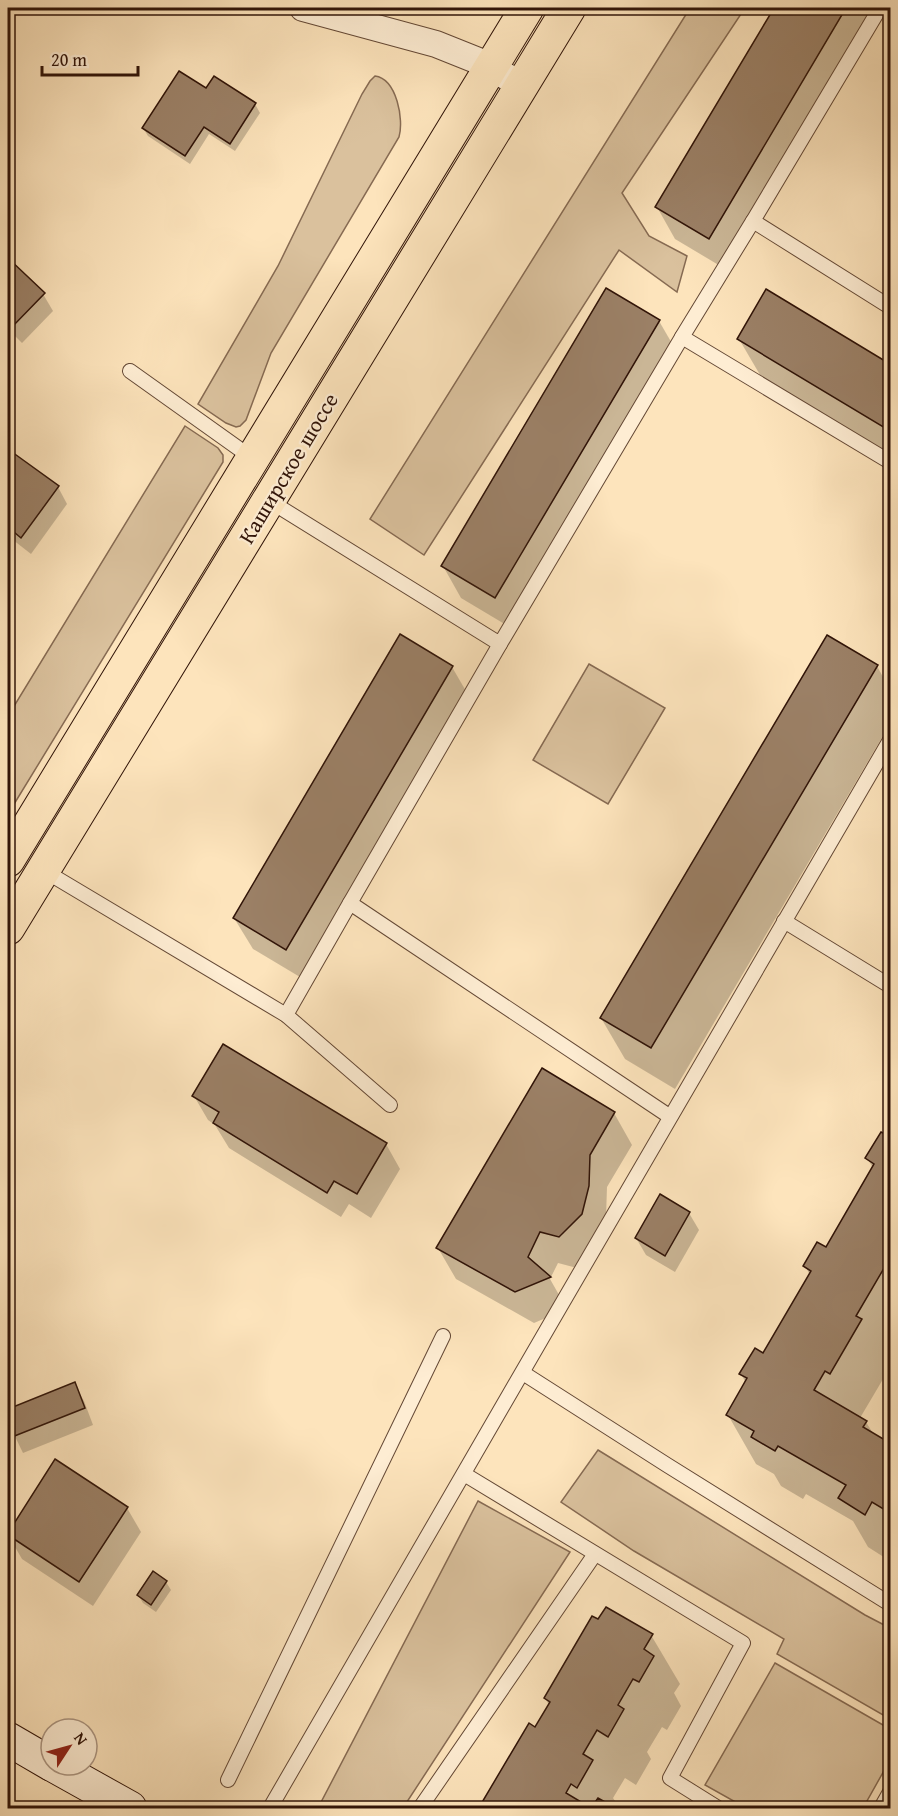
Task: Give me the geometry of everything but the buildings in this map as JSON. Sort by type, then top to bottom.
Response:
[{"type":"main road","name":"Каширское шоссе","points":[[8,860],[527,8]]},
{"type":"main road","name":"Каширское шоссе","points":[[8,928],[569,8]]},
{"type":"street","points":[[303,8],[436,44],[491,67],[522,86]]},
{"type":"street","points":[[8,1739],[39,1757]]},
{"type":"street","points":[[75,1777],[130,1809]]},
{"type":"lane","points":[[286,1016],[500,644],[880,8]]},
{"type":"lane","points":[[753,221],[891,307]]},
{"type":"lane","points":[[682,337],[891,462]]},
{"type":"lane","points":[[130,371],[252,458]]},
{"type":"lane","points":[[268,500],[500,644]]},
{"type":"lane","points":[[270,1809],[669,1116],[891,740]]},
{"type":"lane","points":[[43,870],[286,1016],[390,1105]]},
{"type":"lane","points":[[350,903],[669,1116]]},
{"type":"lane","points":[[784,921],[891,986]]},
{"type":"lane","points":[[228,1780],[443,1336]]},
{"type":"lane","points":[[523,1372],[891,1605]]},
{"type":"lane","points":[[464,1474],[743,1643],[670,1778],[718,1809]]},
{"type":"lane","points":[[420,1809],[596,1554]]},
{"type":"lane","points":[[881,1809],[891,1792]]},
{"type":"shaded area","points":[[690,8],[745,8],[622,193],[649,236],[687,256],[677,292],[619,250],[424,555],[370,519]]},
{"type":"shaded area","points":[[375,76],[389,84],[394,92],[399,111],[399,137],[271,353],[246,420],[236,427],[226,423],[198,404],[278,266],[362,94]]},
{"type":"shaded area","points":[[185,426],[218,448],[223,455],[223,462],[8,814],[8,716]]},
{"type":"shaded area","points":[[589,664],[665,708],[608,804],[533,760]]},
{"type":"shaded area","points":[[598,1450],[865,1615],[890,1628],[890,1719],[777,1654],[784,1639],[634,1551],[561,1502]]},
{"type":"shaded area","points":[[478,1501],[570,1552],[403,1808],[318,1808]]},
{"type":"shaded area","points":[[775,1663],[890,1729],[890,1760],[863,1808],[746,1808],[705,1785]]}]
